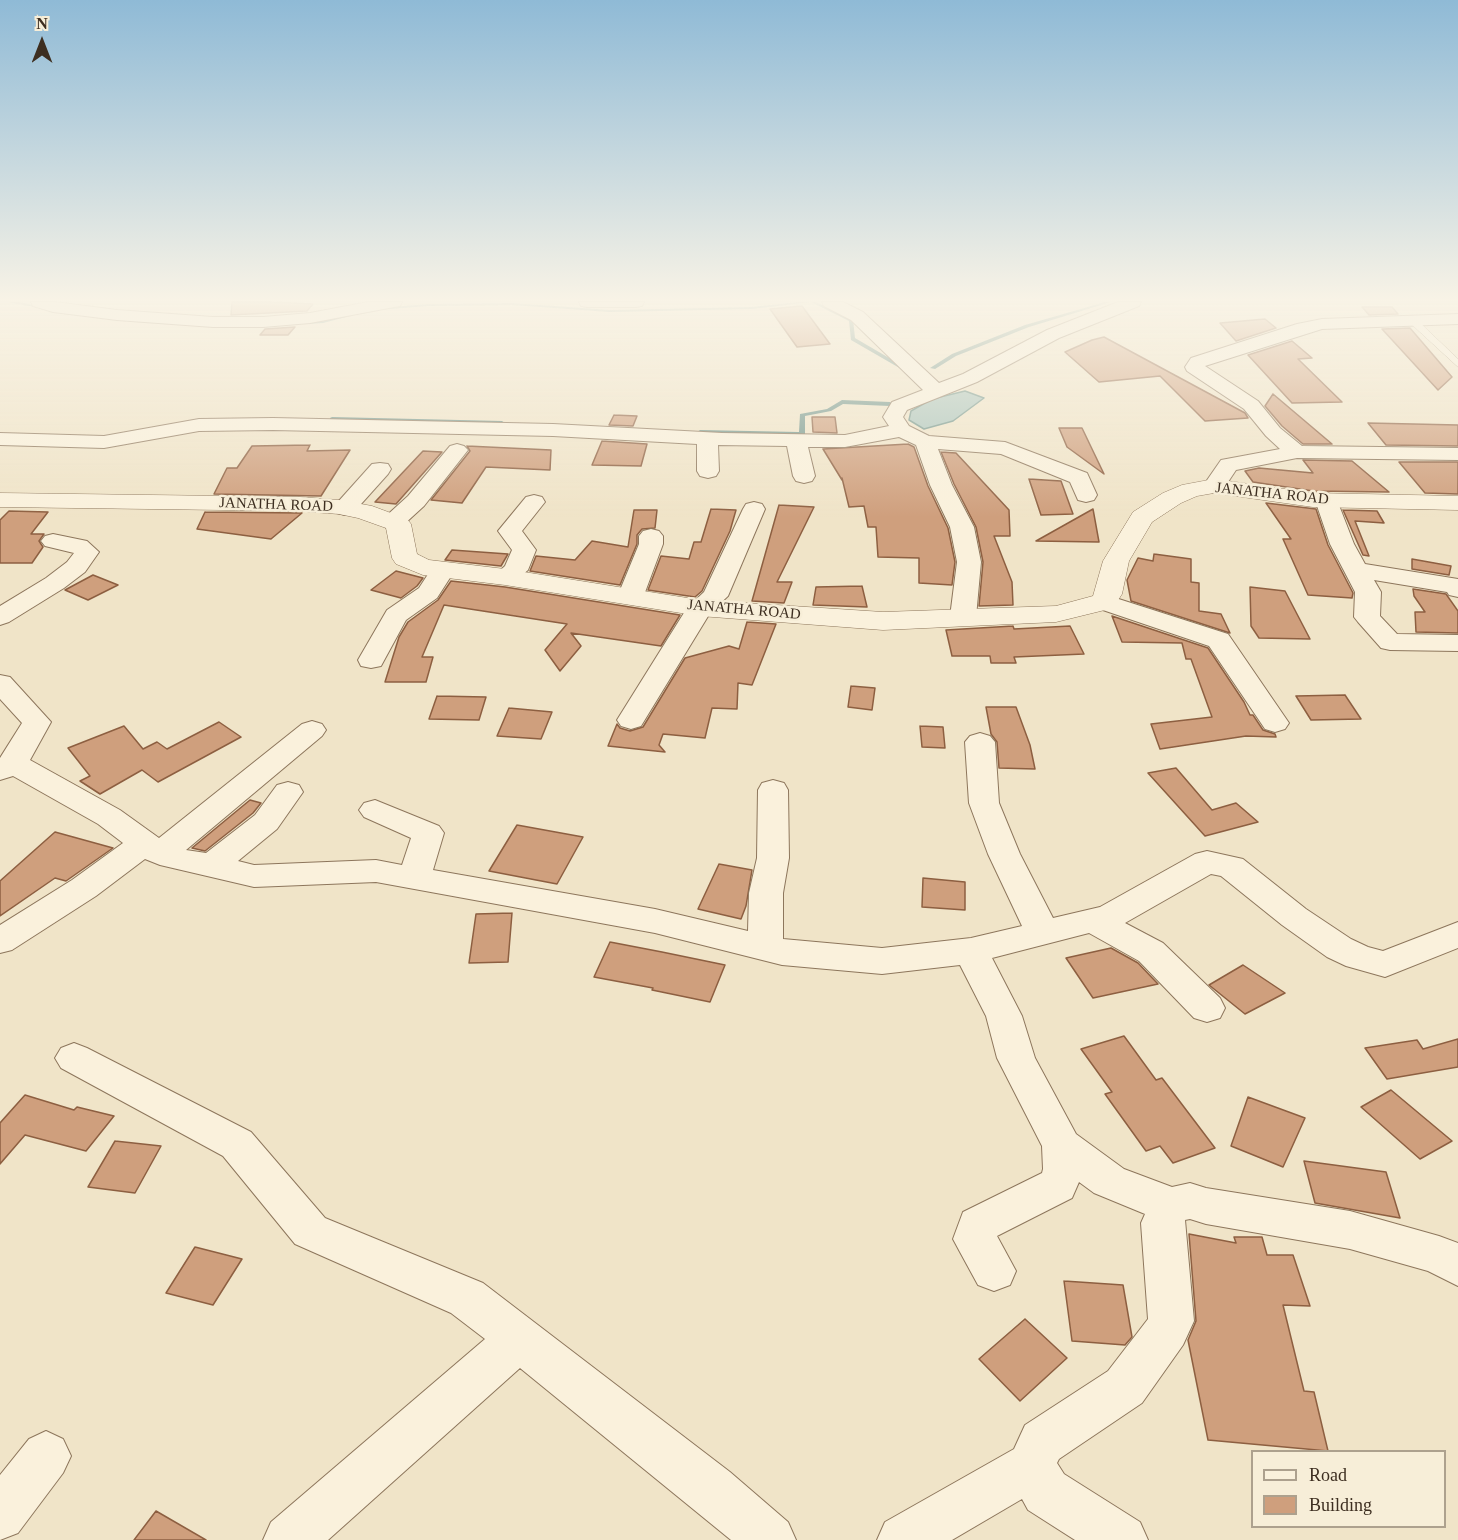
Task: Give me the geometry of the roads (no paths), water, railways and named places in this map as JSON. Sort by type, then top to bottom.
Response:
[{"type":"street","points":[[918,374],[936,391]]},
{"type":"street","points":[[978,374],[899,406],[893,417],[902,430],[925,442],[1005,448],[1079,478],[1086,495]]},
{"type":"street","points":[[1203,374],[1251,405],[1273,432],[1297,452]]},
{"type":"street","points":[[0,439],[104,442],[199,425],[273,424],[553,430],[707,439],[845,441],[902,430]]},
{"type":"street","points":[[707,439],[708,471]]},
{"type":"street","points":[[796,440],[804,476]]},
{"type":"street","points":[[925,442],[941,484],[962,527],[969,562],[963,617]]},
{"type":"street","points":[[393,522],[416,501],[457,450]]},
{"type":"street","points":[[1214,486],[1229,465],[1297,452],[1458,454]]},
{"type":"street","points":[[345,508],[380,469]]},
{"type":"street","name":"JANATHA ROAD","points":[[0,500],[289,504],[345,508],[363,511],[398,524],[405,558],[423,567],[631,595],[700,608],[883,621],[1056,614],[1103,602],[1108,594],[1116,561],[1142,518],[1172,498],[1191,490],[1214,486],[1326,500],[1379,503],[1458,502]]},
{"type":"street","points":[[1326,500],[1342,544],[1368,592],[1367,617],[1390,642],[1458,642]]},
{"type":"street","points":[[505,577],[516,570],[524,550],[510,531],[534,502]]},
{"type":"street","points":[[631,720],[700,608],[715,596],[754,509]]},
{"type":"street","points":[[631,595],[651,544],[651,536]]},
{"type":"street","points":[[0,617],[56,583],[76,567],[87,552],[79,546],[53,541]]},
{"type":"street","points":[[371,660],[396,615],[428,593],[442,570]]},
{"type":"street","points":[[1356,570],[1455,586],[1458,590]]},
{"type":"street","points":[[1103,602],[1219,640],[1275,723]]},
{"type":"street","points":[[0,683],[37,722],[7,767],[109,818],[153,848],[209,866],[254,876],[376,871],[655,921],[782,952],[882,961],[971,951],[1110,916],[1207,862],[1231,867],[1294,917],[1339,948],[1358,957],[1384,964],[1458,934]]},
{"type":"street","points":[[0,941],[153,848],[312,730]]},
{"type":"street","points":[[980,742],[984,803],[1004,854],[1043,933]]},
{"type":"street","points":[[765,948],[766,893],[773,858],[774,790]]},
{"type":"street","points":[[209,866],[266,822],[288,792]]},
{"type":"street","points":[[375,810],[428,833],[414,878]]},
{"type":"street","points":[[1093,920],[1151,952],[1207,1008]]},
{"type":"street","points":[[971,951],[1004,1016],[1016,1058],[1062,1146],[1064,1169],[1057,1185],[978,1225],[975,1239],[994,1271]]},
{"type":"street","points":[[74,1058],[237,1144],[310,1231],[467,1298],[712,1490],[770,1540]]},
{"type":"street","points":[[1062,1146],[1109,1181],[1172,1205],[1190,1201],[1206,1206],[1350,1230],[1438,1255],[1458,1266]]},
{"type":"street","points":[[903,1540],[1031,1466],[1042,1442],[1125,1387],[1167,1330],[1171,1321],[1162,1223],[1172,1205]]},
{"type":"street","points":[[289,1540],[519,1339]]},
{"type":"street","points":[[0,1515],[46,1456]]},
{"type":"street","points":[[1031,1466],[1046,1492],[1122,1540]]},
{"type":"water","points":[[965,391],[984,398],[953,421],[924,429],[909,420],[911,411],[932,399]]},
{"type":"waterway","points":[[700,432],[802,434],[802,415],[829,410],[842,402],[890,404]]},
{"type":"waterway","points":[[332,419],[502,423]]}]
